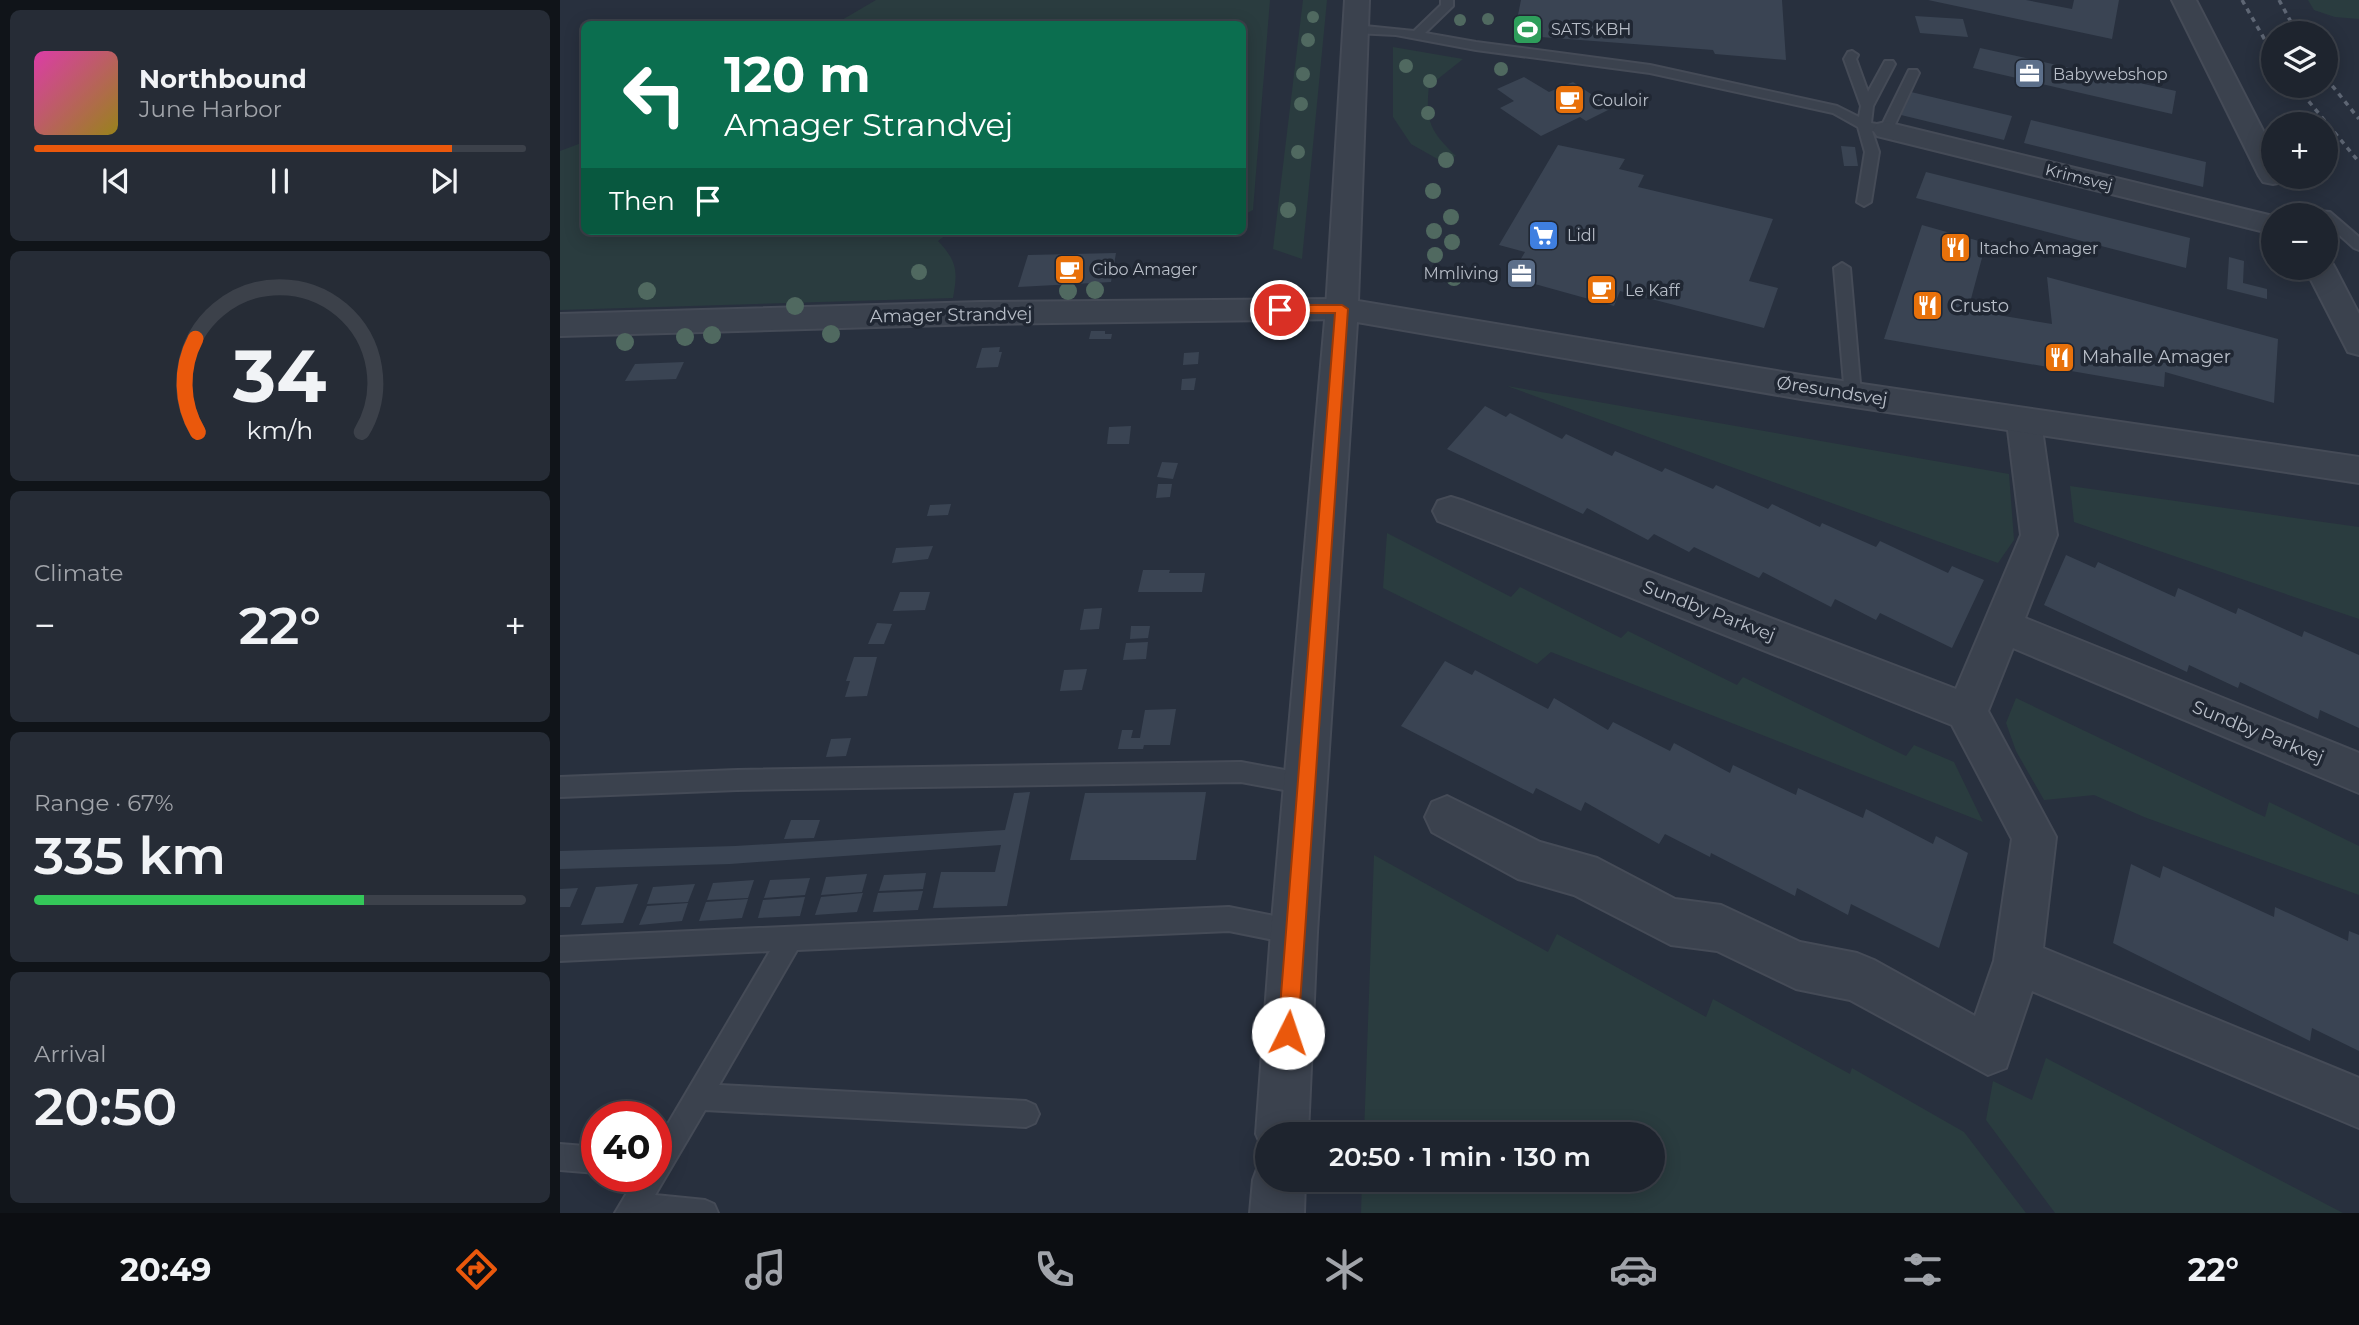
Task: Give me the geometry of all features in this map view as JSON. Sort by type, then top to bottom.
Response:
[{"type":"street","points":[[1283,1122],[1294,932],[1342,309],[1357,0]]},
{"type":"street","points":[[2184,0],[2261,151]]},
{"type":"street","name":"Krimsvej","points":[[1875,128],[2261,213]]},
{"type":"street","points":[[2326,280],[2359,344]]},
{"type":"street","name":"Amager Strandvej","points":[[560,325],[981,313],[1342,309]]},
{"type":"street","name":"Øresundsvej","points":[[1342,309],[2024,422],[2359,468]]},
{"type":"street","points":[[1447,817],[1534,863],[1581,874],[1671,922],[1721,928],[1796,965],[1857,977],[1988,1050],[2018,961],[2034,837],[1967,712],[2039,535],[2024,422]]},
{"type":"street","name":"Sundby Parkvej","points":[[1451,511],[1967,712]]},
{"type":"street","name":"Sundby Parkvej","points":[[2001,626],[2359,773]]},
{"type":"street","points":[[2018,961],[2359,1103]]},
{"type":"street","points":[[1277,1213],[1278,1192]]},
{"type":"lane","points":[[1416,35],[1447,6],[1447,0]]},
{"type":"lane","points":[[1356,29],[1416,35],[1475,46],[1650,69],[1837,110],[1875,128]]},
{"type":"lane","points":[[1852,55],[1850,59],[1875,128],[1864,202]]},
{"type":"lane","points":[[1867,106],[1889,64]]},
{"type":"lane","points":[[1875,128],[1913,73]]},
{"type":"lane","points":[[1744,89],[1754,77]]},
{"type":"lane","points":[[2338,227],[2359,245]]},
{"type":"lane","points":[[1842,268],[1853,395]]},
{"type":"lane","points":[[560,787],[737,780],[1241,772],[1306,784]]},
{"type":"lane","points":[[560,949],[1229,919],[1294,932]]},
{"type":"lane","points":[[672,1142],[790,940]]},
{"type":"lane","points":[[699,1097],[1026,1114]]},
{"type":"lane","points":[[560,1157],[581,1159]]},
{"type":"lane","points":[[642,1192],[631,1209],[705,1213]]},
{"type":"shaded area","points":[[876,0],[1270,0],[1253,210],[1246,214],[1246,21],[840,21]]},
{"type":"shaded area","points":[[1303,0],[1327,0],[1302,259],[1273,249]]},
{"type":"shaded area","points":[[2308,0],[2359,0],[2359,19],[2335,17],[2314,10]]},
{"type":"shaded area","points":[[1393,47],[1463,59],[1429,86],[1428,98],[1429,118],[1435,133],[1456,156],[1441,161],[1411,144],[1393,117]]},
{"type":"shaded area","points":[[581,143],[581,235],[946,235],[938,241],[954,267],[953,298],[560,310],[560,151]]},
{"type":"shaded area","points":[[1507,386],[2009,474],[2014,540],[1998,563]]},
{"type":"shaded area","points":[[2070,486],[2359,527],[2359,619],[2074,522]]},
{"type":"shaded area","points":[[1387,533],[1511,597],[1520,587],[1621,638],[1628,631],[1737,685],[1743,677],[1906,756],[1914,745],[1954,762],[1983,822],[1551,652],[1537,664],[1383,588]]},
{"type":"shaded area","points":[[2016,698],[2265,817],[2269,802],[2359,846],[2359,895],[2144,817],[2094,795],[2044,800],[2016,751],[2006,723]]},
{"type":"shaded area","points":[[1374,855],[1548,952],[1557,934],[1706,1017],[1713,999],[1850,1074],[1852,1068],[1964,1132],[2026,1213],[1361,1213],[1362,1192],[1665,1192],[1665,1122],[1364,1122]]},
{"type":"shaded area","points":[[2046,1058],[2343,1213],[2055,1213],[1986,1120],[1993,1081],[2032,1100]]},
{"type":"building","points":[[1521,0],[1782,0],[1786,60],[1715,54],[1713,50],[1514,35]]},
{"type":"building","points":[[1928,0],[2026,0],[2072,9],[2074,0],[2119,0],[2112,39]]},
{"type":"building","points":[[1915,16],[1963,19],[1968,37],[1920,33]]},
{"type":"building","points":[[1980,48],[2176,91],[2172,114],[1973,68]]},
{"type":"building","points":[[1524,77],[1549,92],[1573,82],[1612,108],[1586,121],[1580,117],[1541,136],[1500,108],[1514,101],[1497,89]]},
{"type":"building","points":[[1911,92],[2012,116],[2004,140],[1901,115]]},
{"type":"building","points":[[2031,120],[2206,162],[2203,187],[2024,143]]},
{"type":"building","points":[[1558,145],[1625,159],[1619,169],[1644,175],[1638,187],[1773,219],[1749,281],[1778,288],[1764,328],[1620,291],[1614,306],[1510,277],[1525,252],[1499,245]]},
{"type":"building","points":[[1841,146],[1855,147],[1858,166],[1844,166]]},
{"type":"building","points":[[1926,172],[2190,238],[2186,268],[1916,198]]},
{"type":"building","points":[[1922,225],[1986,243],[1968,310],[2052,324],[2047,277],[2278,339],[2274,403],[2165,372],[2164,387],[1884,339]]},
{"type":"building","name":"Cibo Amager","points":[[1116,253],[1111,282],[1018,287],[1028,255]]},
{"type":"building","points":[[2229,257],[2244,261],[2243,283],[2267,289],[2267,299],[2227,289]]},
{"type":"building","points":[[1091,331],[1105,331],[1105,334],[1112,334],[1111,339],[1089,339]]},
{"type":"building","points":[[1000,347],[999,352],[1002,352],[998,367],[976,368],[982,348]]},
{"type":"building","points":[[1199,352],[1198,364],[1183,365],[1184,353]]},
{"type":"building","points":[[684,362],[676,379],[625,381],[635,364]]},
{"type":"building","points":[[1196,378],[1194,390],[1181,390],[1182,379]]},
{"type":"building","points":[[1485,406],[1506,417],[1510,413],[1562,439],[1566,434],[1612,456],[1615,451],[1662,472],[1665,468],[1713,489],[1716,485],[1768,509],[1772,504],[1820,527],[1822,523],[1876,547],[1880,541],[1948,573],[1952,566],[1984,580],[1952,648],[1880,613],[1876,620],[1835,599],[1831,607],[1763,572],[1759,578],[1694,547],[1689,552],[1654,534],[1648,540],[1587,508],[1583,514],[1447,449]]},
{"type":"building","points":[[1131,426],[1129,444],[1107,444],[1109,427]]},
{"type":"building","points":[[1162,462],[1178,463],[1173,479],[1157,477]]},
{"type":"building","points":[[1158,484],[1172,484],[1170,497],[1156,498]]},
{"type":"building","points":[[951,504],[948,515],[927,516],[930,505]]},
{"type":"building","points":[[933,546],[928,559],[892,563],[896,548]]},
{"type":"building","points":[[2066,555],[2095,568],[2098,562],[2175,597],[2178,588],[2236,614],[2238,608],[2302,637],[2304,631],[2359,655],[2359,728],[2320,710],[2318,719],[2240,682],[2238,688],[2189,665],[2187,672],[2044,605]]},
{"type":"building","points":[[1143,570],[1205,573],[1202,592],[1138,592]]},
{"type":"building","points":[[900,592],[930,592],[925,610],[893,611]]},
{"type":"building","points":[[1102,608],[1099,629],[1080,630],[1084,609]]},
{"type":"building","points":[[877,623],[892,624],[884,644],[868,644]]},
{"type":"building","points":[[1131,626],[1150,626],[1148,638],[1130,639]]},
{"type":"building","points":[[1148,642],[1146,659],[1123,660],[1126,643]]},
{"type":"building","points":[[854,657],[877,657],[867,696],[845,697],[850,681],[846,681]]},
{"type":"building","points":[[1445,661],[1472,675],[1475,670],[1548,709],[1554,698],[1608,730],[1613,722],[1670,751],[1674,743],[1730,773],[1733,765],[1796,795],[1798,788],[1863,818],[1866,809],[1933,844],[1936,836],[1968,853],[1939,948],[1851,904],[1848,915],[1797,888],[1795,896],[1711,853],[1710,857],[1665,834],[1659,844],[1585,802],[1581,811],[1536,788],[1533,794],[1401,726]]},
{"type":"building","points":[[1087,669],[1082,690],[1060,691],[1064,670]]},
{"type":"building","points":[[1176,709],[1170,745],[1118,749],[1122,730],[1133,730],[1131,738],[1140,738],[1145,710]]},
{"type":"building","points":[[851,738],[846,756],[826,757],[831,739]]},
{"type":"building","points":[[1030,792],[1007,906],[933,908],[941,872],[995,872],[1001,845],[730,864],[560,869],[560,851],[735,846],[1005,830],[1014,793]]},
{"type":"building","points":[[1206,792],[1196,860],[1070,860],[1085,793]]},
{"type":"building","points":[[791,820],[820,820],[814,838],[784,839]]},
{"type":"building","points":[[2131,864],[2160,878],[2163,866],[2274,917],[2275,907],[2348,941],[2349,931],[2359,935],[2359,1051],[2312,1028],[2310,1041],[2113,943]]},
{"type":"building","points":[[926,873],[923,889],[879,891],[884,875]]},
{"type":"building","points":[[867,874],[862,892],[821,895],[826,877]]},
{"type":"building","points":[[810,878],[805,895],[764,898],[770,880]]},
{"type":"building","points":[[754,880],[748,898],[707,900],[713,883]]},
{"type":"building","points":[[638,884],[623,923],[581,925],[596,887]]},
{"type":"building","points":[[695,884],[688,902],[647,904],[653,887]]},
{"type":"building","points":[[578,888],[570,907],[560,907],[560,889]]},
{"type":"building","points":[[923,891],[918,910],[873,912],[878,893]]},
{"type":"building","points":[[863,893],[857,912],[815,915],[821,897]]},
{"type":"building","points":[[805,897],[800,916],[758,918],[763,900]]},
{"type":"building","points":[[748,899],[742,918],[699,921],[706,902]]},
{"type":"building","points":[[688,903],[682,921],[639,925],[647,906]]},
{"type":"railway","points":[[2242,0],[2261,33]]},
{"type":"railway","points":[[2279,0],[2290,21]]},
{"type":"railway","points":[[2338,93],[2359,119]]},
{"type":"railway","points":[[2306,98],[2359,162]]},
{"type":"place","name":"SATS KBH","points":[[1528,29]]},
{"type":"place","name":"Babywebshop","points":[[2030,74]]},
{"type":"place","name":"Couloir","points":[[1569,100]]},
{"type":"place","name":"Lidl","points":[[1544,235]]},
{"type":"place","name":"Itacho Amager","points":[[1956,248]]},
{"type":"place","name":"Cibo Amager","points":[[1069,269]]},
{"type":"place","name":"Mmliving","points":[[1522,273]]},
{"type":"place","name":"Le Kaff","points":[[1602,290]]},
{"type":"place","name":"Crusto","points":[[1927,306]]},
{"type":"place","name":"Mahalle Amager","points":[[2059,357]]},
{"type":"route","points":[[1280,310],[1342,309],[1288,1033]]}]
